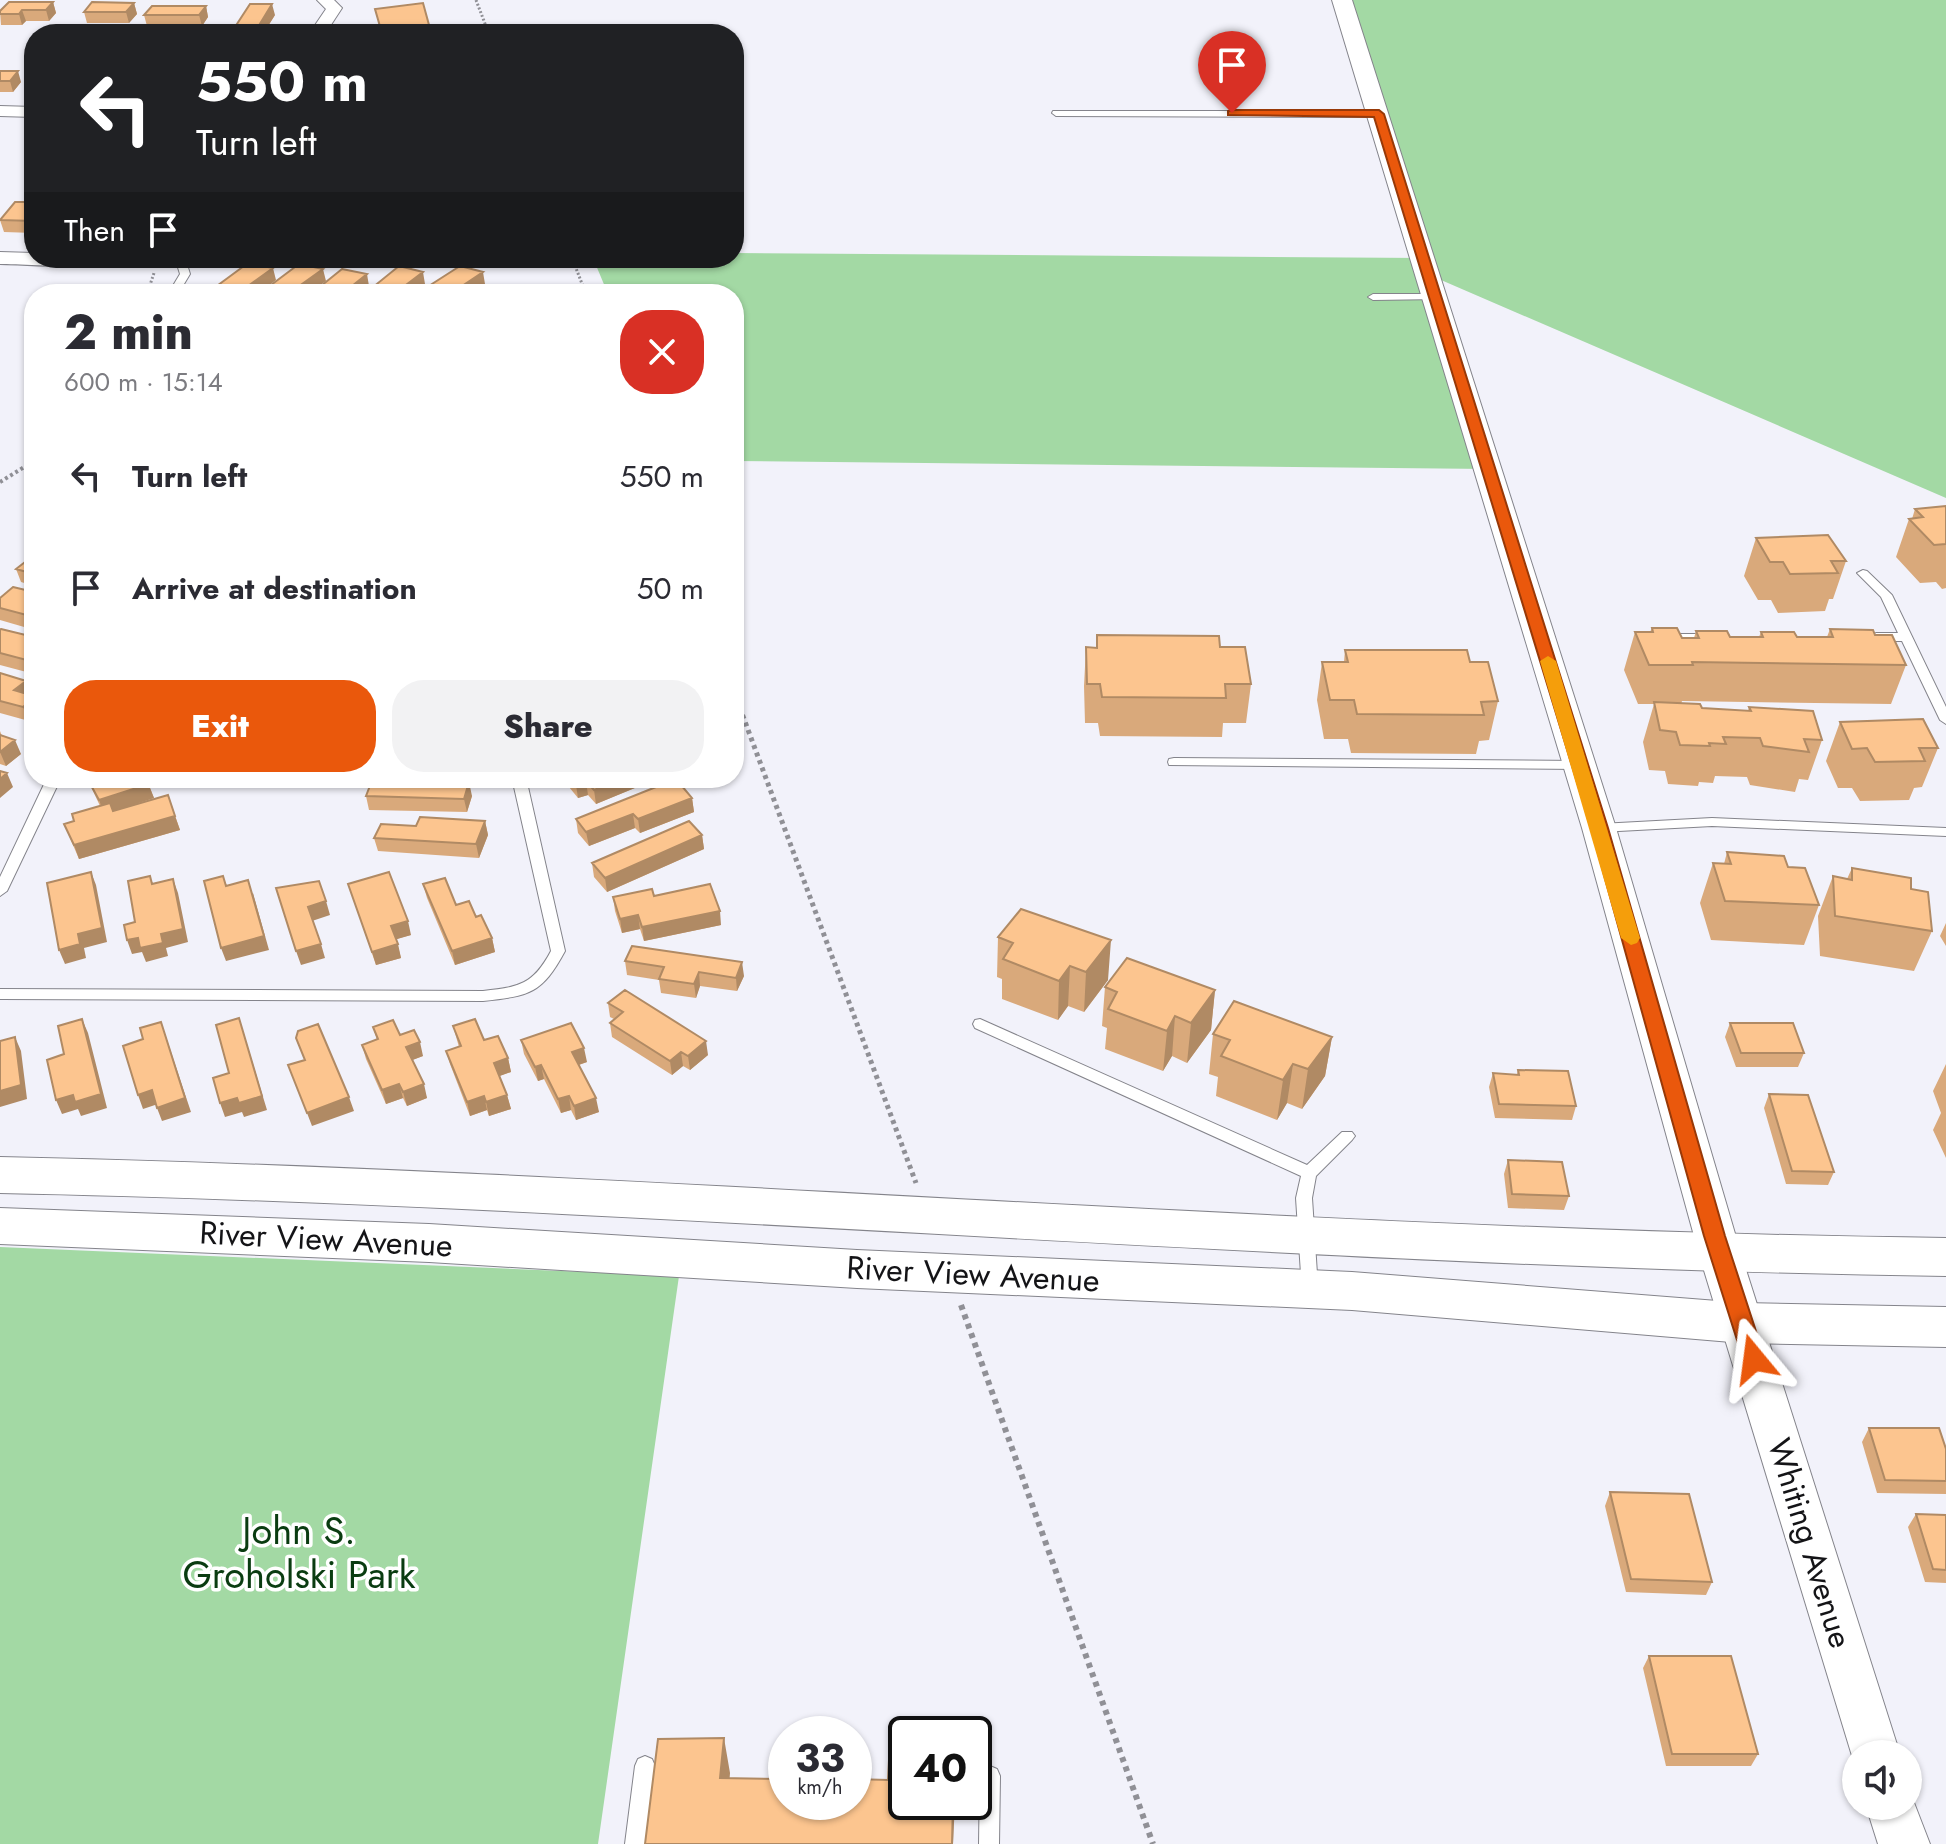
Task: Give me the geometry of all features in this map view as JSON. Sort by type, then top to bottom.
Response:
[{"type":"main road","name":"River View Avenue","points":[[0,1175],[240,1180],[1305,1237],[1720,1254],[1946,1257]]},
{"type":"main road","name":"River View Avenue","points":[[0,1226],[413,1242],[1310,1289],[1743,1323],[1946,1327]]},
{"type":"street","points":[[324,24],[334,8],[326,0]]},
{"type":"street","name":"Whiting Avenue","points":[[1342,0],[1580,765],[1720,1254],[1871,1740]]},
{"type":"street","points":[[0,111],[24,112]]},
{"type":"street","points":[[0,258],[24,259]]},
{"type":"street","points":[[1896,1820],[1904,1844]]},
{"type":"lane","points":[[1056,113],[1379,114]]},
{"type":"lane","points":[[1373,297],[1436,297]]},
{"type":"lane","points":[[1863,573],[1886,595],[1946,720]]},
{"type":"lane","points":[[1861,637],[1908,637]]},
{"type":"lane","points":[[1656,638],[1719,638]]},
{"type":"lane","points":[[1174,762],[1580,765]]},
{"type":"lane","points":[[0,891],[49,788]]},
{"type":"lane","points":[[0,994],[483,996],[523,991],[546,976],[558,951],[521,788]]},
{"type":"lane","points":[[1599,828],[1712,822],[1946,832]]},
{"type":"lane","points":[[980,1024],[1309,1173]]},
{"type":"lane","points":[[1310,1289],[1304,1198],[1309,1173],[1347,1136]]},
{"type":"lane","points":[[635,1844],[645,1766]]},
{"type":"lane","points":[[989,1820],[989,1844]]},
{"type":"path","points":[[476,0],[485,24]]},
{"type":"path","points":[[0,482],[24,467]]},
{"type":"path","points":[[744,720],[929,1219]]},
{"type":"path","points":[[951,1272],[1153,1844]]},
{"type":"green space","points":[[1352,0],[1946,0],[1946,498],[1441,280]]},
{"type":"green space","points":[[744,253],[1424,258],[1489,469],[744,461],[744,284],[604,284],[597,268],[744,268]]},
{"type":"green space","name":"John S. Groholski Park","points":[[0,1247],[679,1276],[598,1844],[0,1844]]},
{"type":"building","points":[[9,2],[53,2],[46,10],[0,14]]},
{"type":"building","points":[[92,2],[134,3],[126,12],[84,12]]},
{"type":"building","points":[[423,3],[429,24],[379,24],[375,9]]},
{"type":"building","points":[[250,4],[272,4],[260,24],[237,24]]},
{"type":"building","points":[[152,6],[206,6],[199,15],[144,15]]},
{"type":"building","points":[[0,71],[18,71],[10,81],[0,81]]},
{"type":"building","points":[[15,202],[24,202],[24,221],[0,220]]},
{"type":"building","points":[[241,268],[273,268],[251,284],[220,284]]},
{"type":"building","points":[[294,268],[323,269],[302,284],[272,284]]},
{"type":"building","points":[[397,268],[423,272],[407,284],[377,284]]},
{"type":"building","points":[[457,268],[483,272],[465,284],[432,284]]},
{"type":"building","points":[[342,269],[367,274],[354,284],[323,284]]},
{"type":"building","points":[[1946,506],[1946,544],[1934,545],[1909,519],[1923,517],[1915,509]]},
{"type":"building","points":[[1828,535],[1846,561],[1831,561],[1838,573],[1790,574],[1783,562],[1770,562],[1756,538]]},
{"type":"building","points":[[13,587],[24,590],[24,614],[0,608],[0,598]]},
{"type":"building","points":[[1652,628],[1677,628],[1682,638],[1699,638],[1696,631],[1727,631],[1730,637],[1763,637],[1761,632],[1794,632],[1797,637],[1833,637],[1830,629],[1873,630],[1875,635],[1892,635],[1906,665],[1692,662],[1693,665],[1649,665],[1635,632],[1653,632]]},
{"type":"building","points":[[0,630],[24,635],[24,659],[0,653]]},
{"type":"building","points":[[1097,635],[1219,636],[1220,647],[1245,647],[1251,684],[1225,684],[1226,698],[1102,697],[1100,684],[1087,684],[1086,647],[1097,648]]},
{"type":"building","points":[[1345,650],[1467,650],[1470,662],[1488,662],[1498,701],[1481,702],[1484,715],[1357,714],[1354,700],[1330,700],[1322,662],[1348,662]]},
{"type":"building","points":[[0,673],[24,680],[14,690],[24,693],[24,706],[0,701]]},
{"type":"building","points":[[1654,702],[1751,711],[1749,707],[1813,711],[1822,740],[1804,739],[1809,752],[1763,746],[1760,738],[1723,737],[1726,744],[1680,745],[1676,732],[1660,730]]},
{"type":"building","points":[[1923,719],[1938,748],[1919,748],[1925,761],[1875,762],[1867,748],[1852,749],[1840,722]]},
{"type":"building","points":[[0,735],[15,740],[0,752]]},
{"type":"building","points":[[92,788],[136,788],[99,800]]},
{"type":"building","points":[[369,788],[467,788],[464,799],[366,796]]},
{"type":"building","points":[[654,788],[684,788],[692,798],[638,819],[633,814],[586,832],[576,819]]},
{"type":"building","points":[[168,795],[175,816],[74,845],[64,824],[74,821],[72,814],[110,803],[113,811]]},
{"type":"building","points":[[420,817],[485,821],[476,844],[374,838],[381,824],[416,826]]},
{"type":"building","points":[[689,821],[702,835],[605,878],[592,863]]},
{"type":"building","points":[[1727,852],[1784,856],[1788,867],[1805,868],[1819,905],[1725,901],[1713,863],[1731,864]]},
{"type":"building","points":[[1852,868],[1911,878],[1911,889],[1928,892],[1932,931],[1835,916],[1833,876],[1852,880]]},
{"type":"building","points":[[91,872],[102,928],[78,934],[80,944],[59,950],[47,883]]},
{"type":"building","points":[[389,872],[408,921],[391,926],[398,944],[372,952],[348,884]]},
{"type":"building","points":[[150,876],[152,884],[173,879],[183,929],[161,934],[163,943],[140,948],[138,938],[127,940],[124,925],[135,922],[128,881]]},
{"type":"building","points":[[223,876],[226,886],[248,880],[264,936],[221,948],[204,881]]},
{"type":"building","points":[[445,878],[456,905],[469,901],[476,917],[481,915],[492,938],[452,951],[423,884]]},
{"type":"building","points":[[319,881],[326,901],[308,907],[321,944],[296,951],[276,888]]},
{"type":"building","points":[[710,884],[720,911],[642,927],[638,915],[620,919],[613,897],[652,889],[654,896]]},
{"type":"building","points":[[1021,909],[1111,940],[1086,972],[1070,966],[1059,981],[1003,959],[1013,943],[998,937]]},
{"type":"building","points":[[632,946],[742,962],[736,978],[699,972],[694,984],[659,979],[664,967],[625,961]]},
{"type":"building","points":[[1127,958],[1215,990],[1191,1023],[1175,1016],[1167,1031],[1108,1009],[1117,992],[1105,987]]},
{"type":"building","points":[[625,990],[706,1041],[688,1056],[681,1052],[670,1061],[610,1023],[623,1012],[608,1003]]},
{"type":"building","points":[[1234,1001],[1332,1037],[1308,1069],[1293,1064],[1283,1080],[1221,1056],[1230,1040],[1213,1034]]},
{"type":"building","points":[[239,1018],[262,1096],[239,1103],[237,1098],[220,1103],[213,1078],[229,1073],[216,1025]]},
{"type":"building","points":[[82,1019],[101,1094],[75,1102],[73,1095],[56,1100],[47,1060],[64,1054],[58,1026]]},
{"type":"building","points":[[475,1019],[484,1040],[498,1036],[508,1058],[494,1063],[507,1095],[486,1102],[484,1096],[467,1102],[446,1051],[461,1046],[453,1026]]},
{"type":"building","points":[[393,1020],[400,1035],[414,1030],[420,1042],[406,1047],[424,1084],[403,1092],[399,1084],[382,1090],[362,1045],[378,1039],[373,1027]]},
{"type":"building","points":[[161,1022],[185,1098],[157,1108],[152,1090],[138,1095],[123,1046],[143,1039],[140,1028]]},
{"type":"building","points":[[571,1023],[584,1048],[572,1052],[596,1098],[574,1106],[569,1096],[558,1099],[541,1065],[535,1067],[521,1040]]},
{"type":"building","points":[[1730,1023],[1793,1023],[1804,1053],[1741,1053]]},
{"type":"building","points":[[318,1024],[349,1097],[307,1113],[288,1065],[305,1060],[296,1038],[298,1031]]},
{"type":"building","points":[[15,1037],[21,1085],[0,1091],[0,1041]]},
{"type":"building","points":[[1518,1070],[1568,1071],[1576,1106],[1499,1104],[1493,1073],[1519,1075]]},
{"type":"building","points":[[1769,1094],[1808,1095],[1834,1172],[1792,1171]]},
{"type":"building","points":[[1508,1160],[1562,1162],[1569,1196],[1512,1194]]},
{"type":"building","points":[[1869,1428],[1939,1428],[1946,1449],[1946,1481],[1885,1480]]},
{"type":"building","points":[[1610,1492],[1689,1494],[1712,1582],[1631,1579]]},
{"type":"building","points":[[1916,1514],[1946,1515],[1946,1570],[1933,1569]]},
{"type":"building","points":[[1649,1656],[1731,1656],[1758,1754],[1672,1754]]},
{"type":"building","points":[[724,1738],[720,1778],[768,1779],[768,1820],[872,1820],[872,1780],[888,1780],[888,1820],[953,1820],[952,1844],[645,1844],[658,1739]]},
{"type":"slow traffic","points":[[1548,661],[1631,938]]},
{"type":"route","points":[[1232,113],[1379,114],[1599,828],[1714,1236],[1754,1359]]}]
